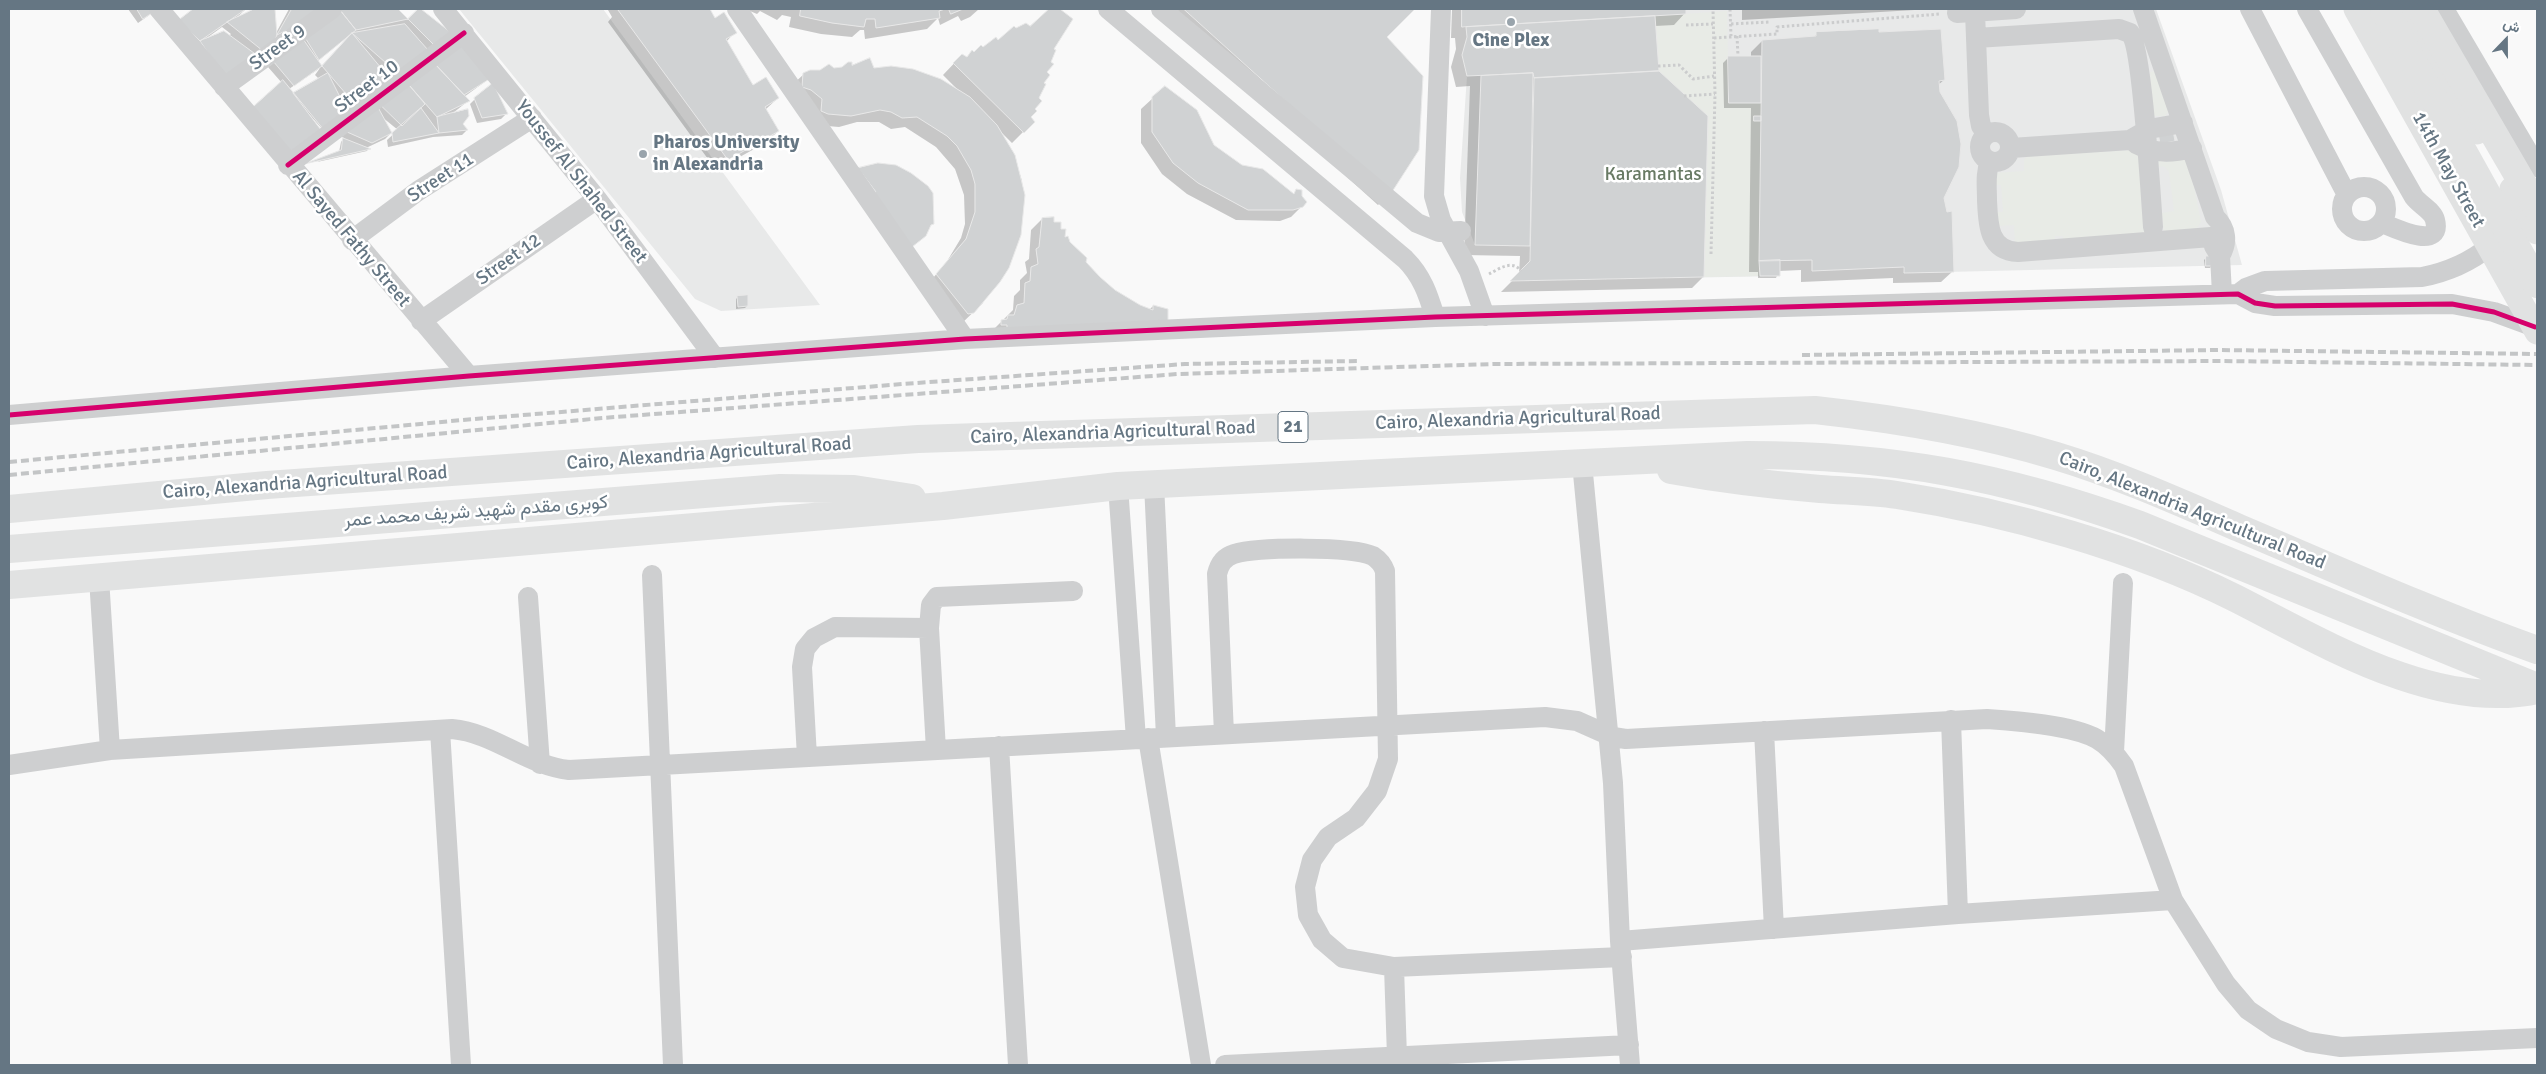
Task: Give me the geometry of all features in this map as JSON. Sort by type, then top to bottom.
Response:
[{"type":"highway","points":[[2384,9],[2537,284]]},
{"type":"highway","points":[[2421,9],[2537,208]]},
{"type":"highway","name":"Cairo, Alexandria Agricultural Road","points":[[9,508],[267,485],[918,439],[1815,410],[1930,425],[2007,442],[2080,464],[2152,491],[2460,622],[2537,650]]},
{"type":"highway","name":"Cairo, Alexandria Agricultural Road","points":[[9,585],[943,506],[1118,486],[1747,455],[1861,459],[1965,474],[2031,489],[2140,525],[2537,689]]},
{"type":"highway","points":[[1618,461],[1742,481],[1894,495],[1992,514],[2088,541],[2177,573],[2232,597],[2320,643],[2380,668],[2441,688],[2480,694],[2511,694],[2537,689]]},
{"type":"highway","name":"كوبرى مقدم شهيد شريف محمد عمر","points":[[9,549],[780,488],[854,489],[884,493],[943,506]]},
{"type":"main road","name":"14th May Street","points":[[2356,9],[2536,330]]},
{"type":"main road","points":[[2406,9],[2537,232]]},
{"type":"main road","points":[[2390,68],[2396,74],[2412,77],[2425,70],[2432,56]]},
{"type":"street","name":"Street 9","points":[[224,87],[332,9]]},
{"type":"street","name":"Youssef Al Shahed Street","points":[[444,9],[596,199],[715,358]]},
{"type":"street","points":[[738,9],[965,339]]},
{"type":"street","points":[[1108,9],[1405,259],[1418,272],[1426,288],[1435,317]]},
{"type":"street","points":[[1161,9],[1402,212],[1424,227],[1454,231]]},
{"type":"street","points":[[1441,9],[1434,182],[1437,208],[1484,276],[1492,316]]},
{"type":"street","points":[[1453,9],[1445,179],[1454,231],[1469,271],[1492,316]]},
{"type":"street","points":[[1987,134],[1981,126],[1979,115],[1976,38],[1966,12],[2016,9]]},
{"type":"street","points":[[2143,9],[2215,217],[2222,225],[2225,236],[2220,256]]},
{"type":"street","points":[[2250,9],[2347,195]]},
{"type":"street","points":[[2307,9],[2414,197],[2431,214],[2435,221],[2434,229],[2429,236],[2421,237],[2382,223]]},
{"type":"street","points":[[2444,9],[2537,167]]},
{"type":"street","name":"Al Sayed Fathy Street","points":[[168,12],[224,87],[288,165],[468,376]]},
{"type":"street","points":[[1976,38],[2128,30],[2134,40],[2140,140],[2153,227]]},
{"type":"street","name":"Street 10","points":[[288,165],[464,33]]},
{"type":"street","name":"Street 11","points":[[352,240],[418,192],[532,118]]},
{"type":"street","points":[[2011,148],[2140,140],[2183,123]]},
{"type":"street","points":[[1992,132],[2003,133],[2010,142],[2011,148],[2006,158],[2002,161],[1990,161],[1982,154],[1980,148],[1983,138],[1992,132]]},
{"type":"street","points":[[2140,140],[2167,152],[2192,148]]},
{"type":"street","points":[[1990,161],[1986,177],[1988,227],[1996,243],[2006,250],[2018,252],[2211,237]]},
{"type":"street","points":[[2364,187],[2374,189],[2382,196],[2386,204],[2386,214],[2382,223],[2374,229],[2364,231],[2355,229],[2347,223],[2343,214],[2343,204],[2347,195],[2355,189],[2364,187]]},
{"type":"street","name":"Street 12","points":[[421,321],[596,199]]},
{"type":"street","points":[[2215,217],[2211,237],[2220,256],[2230,294]]},
{"type":"street","points":[[9,415],[468,376],[965,339],[1435,317],[2230,294],[2265,281],[2422,277],[2465,264],[2490,246]]},
{"type":"street","points":[[2329,305],[2330,279]]},
{"type":"street","points":[[2230,294],[2265,305],[2452,304],[2494,312],[2536,330]]},
{"type":"street","points":[[1582,463],[1617,837],[1621,949],[1630,1065]]},
{"type":"street","points":[[1150,738],[1154,484]]},
{"type":"street","points":[[1118,486],[1150,738],[1201,1065]]},
{"type":"street","points":[[1224,734],[1217,574],[1219,567],[1228,557],[1267,550],[1335,550],[1368,555],[1383,565],[1386,571],[1388,759],[1377,791],[1356,818],[1328,837],[1312,860],[1305,887],[1308,915],[1322,940],[1343,958],[1394,967],[1621,949],[1774,929],[1958,914],[2172,900]]},
{"type":"street","points":[[652,575],[672,1065]]},
{"type":"street","points":[[99,578],[110,750]]},
{"type":"street","points":[[2114,752],[2123,583]]},
{"type":"street","points":[[936,750],[929,628],[930,605],[936,597],[1073,591]]},
{"type":"street","points":[[528,597],[540,764]]},
{"type":"street","points":[[806,757],[802,667],[804,649],[814,638],[836,628],[929,628]]},
{"type":"street","points":[[9,764],[110,750],[440,730],[477,733],[540,764],[569,770],[1388,725],[1561,718],[1578,721],[1606,733],[1626,738],[1987,718],[2076,732],[2097,739],[2114,752],[2124,766],[2172,900],[2226,984],[2248,1010],[2276,1030],[2308,1042],[2341,1047],[2537,1038]]},
{"type":"street","points":[[1951,720],[1958,914]]},
{"type":"street","points":[[440,730],[462,1065]]},
{"type":"street","points":[[1764,731],[1774,929]]},
{"type":"street","points":[[999,746],[1018,1065]]},
{"type":"street","points":[[1394,967],[1397,1057]]},
{"type":"street","points":[[1225,1065],[1628,1045]]},
{"type":"path","points":[[1711,254],[1715,94],[1713,9]]},
{"type":"path","points":[[1730,9],[1731,36]]},
{"type":"path","points":[[1714,38],[1777,34],[1777,27],[1966,12]]},
{"type":"path","points":[[1731,24],[1768,22]]},
{"type":"path","points":[[1686,25],[1713,24]]},
{"type":"path","points":[[1737,36],[1738,56]]},
{"type":"path","points":[[1658,66],[1679,65],[1693,80],[1714,76]]},
{"type":"path","points":[[1684,96],[1715,94]]},
{"type":"path","points":[[1484,276],[1509,265],[1518,267],[1521,271]]},
{"type":"shaded area","name":"Pharos University in Alexandria","points":[[459,9],[603,9],[820,305],[721,311],[695,299]]},
{"type":"shaded area","points":[[1462,9],[2156,9],[2221,190],[2242,265],[1904,273],[1903,267],[1812,271],[1812,260],[1780,260],[1780,276],[1510,281],[1530,261],[1530,246],[1475,245],[1462,212],[1460,178],[1467,76],[1462,55],[1467,37],[1466,28],[1462,27]]},
{"type":"green space","name":"Karamantas","points":[[1727,11],[1729,103],[1761,103],[1760,276],[1510,281],[1530,261],[1534,78],[1658,71],[1655,16]]},
{"type":"green space","points":[[2159,71],[2168,112],[2165,116],[2154,116],[2150,72]]},
{"type":"green space","points":[[2138,151],[2146,234],[2063,240],[2063,236],[2055,236],[2055,242],[2015,244],[2014,225],[1998,226],[1997,212],[2003,212],[2001,185],[1994,185],[1994,173],[2024,171],[2024,160],[2027,156]]},
{"type":"green space","points":[[2182,157],[2189,162],[2201,222],[2197,228],[2164,233],[2162,213],[2174,211],[2169,172],[2165,167],[2159,166],[2158,160]]},
{"type":"building","points":[[137,9],[158,9],[143,19]]},
{"type":"building","points":[[193,9],[246,9],[200,41],[179,20]]},
{"type":"building","points":[[254,9],[275,9],[277,35],[268,55],[227,22]]},
{"type":"building","points":[[292,9],[330,9],[277,35]]},
{"type":"building","points":[[398,9],[408,19],[356,30],[340,10]]},
{"type":"building","points":[[418,9],[421,9],[454,35],[440,51],[408,19]]},
{"type":"building","points":[[710,9],[715,18],[724,12],[737,33],[726,39],[753,85],[766,77],[779,98],[765,107],[779,131],[728,160],[618,10]]},
{"type":"building","points":[[801,9],[945,9],[939,11],[940,18],[876,28],[875,19],[866,19],[864,27],[832,23],[800,16]]},
{"type":"building","points":[[949,9],[963,9],[951,14]]},
{"type":"building","points":[[1049,9],[1060,9],[1073,19],[1054,49],[1056,50],[1051,62],[1054,64],[1047,72],[1050,75],[1044,83],[1046,84],[1039,98],[1042,101],[1035,109],[1037,111],[1031,117],[1035,122],[1024,133],[953,63],[962,54],[967,57],[972,50],[974,52],[981,45],[983,47],[996,37],[998,40],[1014,26],[1016,28],[1026,23],[1030,26]]},
{"type":"building","points":[[1184,9],[1415,9],[1387,37],[1423,76],[1419,150],[1390,195]]},
{"type":"building","name":"Cine Plex","points":[[1462,9],[1686,9],[1686,14],[1462,27]]},
{"type":"building","points":[[340,10],[356,30],[319,60],[301,31]]},
{"type":"building","points":[[1655,16],[1659,71],[1534,78],[1533,73],[1467,76],[1462,55],[1467,37],[1466,27]]},
{"type":"building","points":[[405,24],[428,50],[403,78],[352,33]]},
{"type":"building","points":[[1879,29],[1879,32],[1941,29],[1945,80],[1939,81],[1940,92],[1957,121],[1961,144],[1959,167],[1944,198],[1947,212],[1952,211],[1954,272],[1904,273],[1904,267],[1812,271],[1812,260],[1759,261],[1762,40],[1816,36],[1816,32]]},
{"type":"building","points":[[224,31],[258,56],[226,79],[200,41]]},
{"type":"building","points":[[352,33],[391,80],[353,102],[322,66]]},
{"type":"building","points":[[303,39],[322,66],[294,86],[273,61]]},
{"type":"building","points":[[468,39],[491,78],[464,95],[435,64]]},
{"type":"building","points":[[1728,56],[1761,56],[1761,103],[1729,103]]},
{"type":"building","points":[[870,58],[874,68],[891,66],[913,69],[941,79],[970,97],[997,125],[1015,155],[1025,195],[1021,235],[1009,268],[974,313],[968,314],[936,274],[966,239],[975,212],[975,184],[971,170],[957,146],[947,136],[917,117],[902,118],[891,112],[880,110],[851,116],[828,114],[821,111],[822,99],[811,90],[802,87],[803,73],[810,70],[820,70],[829,64],[834,68],[842,67],[848,62],[852,62],[852,65]]},
{"type":"building","points":[[435,64],[470,101],[437,117],[403,78]]},
{"type":"building","name":"Karamantas","points":[[1659,71],[1708,116],[1704,277],[1510,281],[1530,261],[1534,78]]},
{"type":"building","points":[[328,73],[348,113],[321,130],[293,93]]},
{"type":"building","points":[[1533,73],[1530,246],[1475,245],[1481,76]]},
{"type":"building","points":[[403,78],[425,104],[402,126],[368,93]]},
{"type":"building","points":[[283,80],[328,135],[289,157],[251,109]]},
{"type":"building","points":[[493,83],[508,114],[482,118],[474,98]]},
{"type":"building","points":[[1165,86],[1197,110],[1214,145],[1242,165],[1263,169],[1294,194],[1296,189],[1302,190],[1302,196],[1307,202],[1303,207],[1293,210],[1248,210],[1198,183],[1173,163],[1152,132],[1152,97]]},
{"type":"building","points":[[374,100],[392,133],[372,143],[338,128]]},
{"type":"building","points":[[421,108],[439,133],[393,142],[392,133]]},
{"type":"building","points":[[468,109],[469,116],[463,124],[468,130],[439,133],[437,117]]},
{"type":"building","points":[[1754,116],[1761,116],[1761,121],[1754,121]]},
{"type":"building","points":[[2173,130],[2175,141],[2160,144],[2158,132]]},
{"type":"building","points":[[343,138],[371,149],[304,164],[341,150]]},
{"type":"building","points":[[878,163],[896,165],[911,173],[928,186],[933,193],[934,224],[931,225],[926,236],[912,247],[872,195],[876,192],[858,168]]},
{"type":"building","points":[[1054,217],[1054,222],[1061,222],[1061,229],[1066,229],[1065,237],[1068,236],[1070,242],[1087,258],[1086,262],[1100,277],[1115,290],[1140,305],[1153,310],[1153,305],[1168,309],[1168,323],[1007,328],[1007,325],[1001,325],[1001,320],[1007,319],[1008,315],[1014,315],[1017,305],[1024,303],[1025,283],[1030,281],[1031,267],[1038,264],[1036,249],[1039,247],[1042,218]]},
{"type":"building","points":[[2206,256],[2213,256],[2214,266],[2206,266]]},
{"type":"building","points":[[1780,260],[1780,276],[1760,276],[1759,261]]},
{"type":"building","points":[[748,295],[748,306],[738,307],[737,296]]},
{"type":"railway","points":[[1802,355],[2219,350],[2537,354]]},
{"type":"railway","points":[[9,462],[463,420],[902,384],[1185,364],[1357,361]]},
{"type":"railway","points":[[9,475],[602,418],[1178,374],[1494,364],[2222,361],[2537,365]]},
{"type":"cycle path","points":[[288,165],[464,33]]},
{"type":"cycle path","points":[[9,415],[469,376],[965,339],[1435,317],[2238,294],[2255,303],[2275,306],[2452,304],[2494,312],[2535,327]]},
{"type":"place","name":"Cine Plex","points":[[1511,22]]},
{"type":"place","name":"Pharos University in Alexandria","points":[[643,154]]}]
